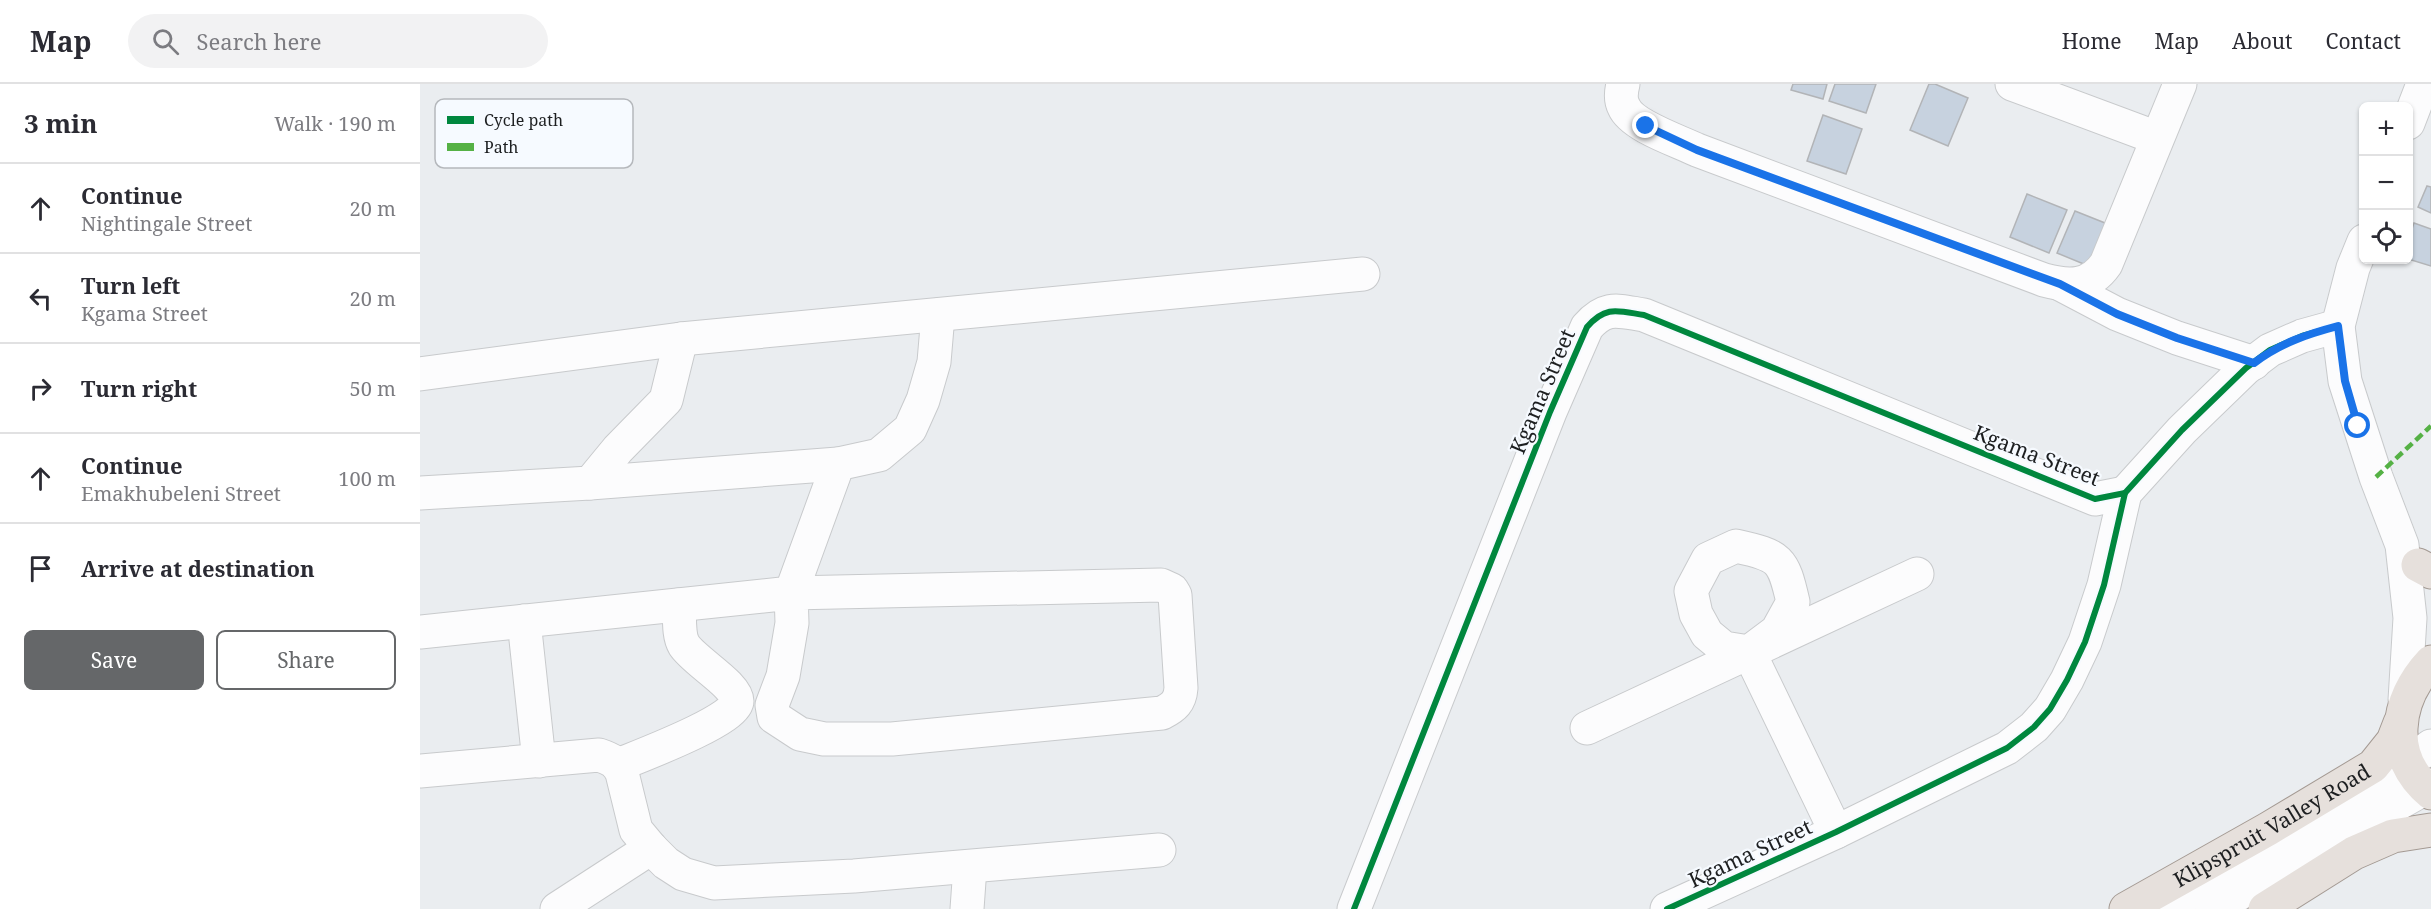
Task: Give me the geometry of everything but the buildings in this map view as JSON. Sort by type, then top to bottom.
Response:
[{"type":"main road","name":"Klipspruit Valley Road","points":[[2126,909],[2268,829],[2373,766],[2393,741],[2417,677],[2431,662]]},
{"type":"main road","points":[[2403,712],[2425,775]]},
{"type":"main road","points":[[2265,909],[2354,854],[2393,836],[2431,830]]},
{"type":"street","points":[[1623,84],[1621,93],[1623,105],[1628,114],[1646,126],[1687,145],[2060,284],[2117,314],[2177,338],[2254,363]]},
{"type":"street","points":[[2012,84],[2157,138]]},
{"type":"street","points":[[2060,284],[2071,286],[2082,283],[2095,277],[2106,264],[2180,84]]},
{"type":"street","points":[[2413,112],[2423,84]]},
{"type":"street","points":[[2359,253],[2338,326],[2348,392],[2376,477],[2421,566],[2410,618],[2403,712]]},
{"type":"street","points":[[420,374],[681,339],[1363,274]]},
{"type":"street","name":"Kgama Street","points":[[1354,909],[1550,412],[1587,327],[1597,315],[1609,311],[1644,315],[2095,499],[2126,493]]},
{"type":"street","points":[[420,493],[838,464],[879,455],[910,429],[923,400],[933,362],[938,315]]},
{"type":"street","name":"Kgama Street","points":[[1667,909],[1836,832],[2007,748],[2034,727],[2050,709],[2067,681],[2085,642],[2104,585],[2126,493],[2182,430],[2270,350],[2302,336],[2338,326]]},
{"type":"street","points":[[590,483],[618,449],[666,400],[681,339]]},
{"type":"street","points":[[420,632],[791,593],[1161,585],[1172,590],[1175,595],[1180,698],[1175,706],[1162,713],[1139,716],[892,739],[824,739],[800,734],[774,717],[772,705],[783,676],[792,622],[791,593],[838,464]]},
{"type":"street","points":[[1587,728],[1917,574]]},
{"type":"street","points":[[618,765],[713,723],[737,704],[737,698],[730,688],[691,656],[682,643],[679,605]]},
{"type":"street","points":[[524,621],[539,760]]},
{"type":"street","points":[[1749,652],[1836,832]]},
{"type":"street","points":[[420,771],[599,755],[611,759],[618,765],[636,830],[666,863],[683,874],[714,883],[855,876],[1159,850]]},
{"type":"street","name":"Klipspruit Valley Road","points":[[2161,909],[2269,851],[2425,775]]},
{"type":"street","name":"Klipspruit Valley Road","points":[[2212,909],[2425,775]]},
{"type":"street","points":[[557,909],[651,848]]},
{"type":"street","points":[[967,909],[970,867]]},
{"type":"marked path","points":[[2376,477],[2431,426]]},
{"type":"cycle path","points":[[1354,909],[1550,412],[1587,327],[1600,315],[1613,311],[1644,315],[2095,499],[2125,493]]},
{"type":"cycle path","points":[[1667,909],[1836,832],[2007,748],[2034,727],[2050,709],[2085,642],[2104,585],[2125,493],[2182,430],[2246,368],[2270,350],[2302,336],[2338,326]]},
{"type":"route","points":[[1646,126],[1697,150],[2060,284],[2117,314],[2177,338],[2254,363],[2270,350],[2302,336],[2338,326],[2345,381],[2358,426]]}]
